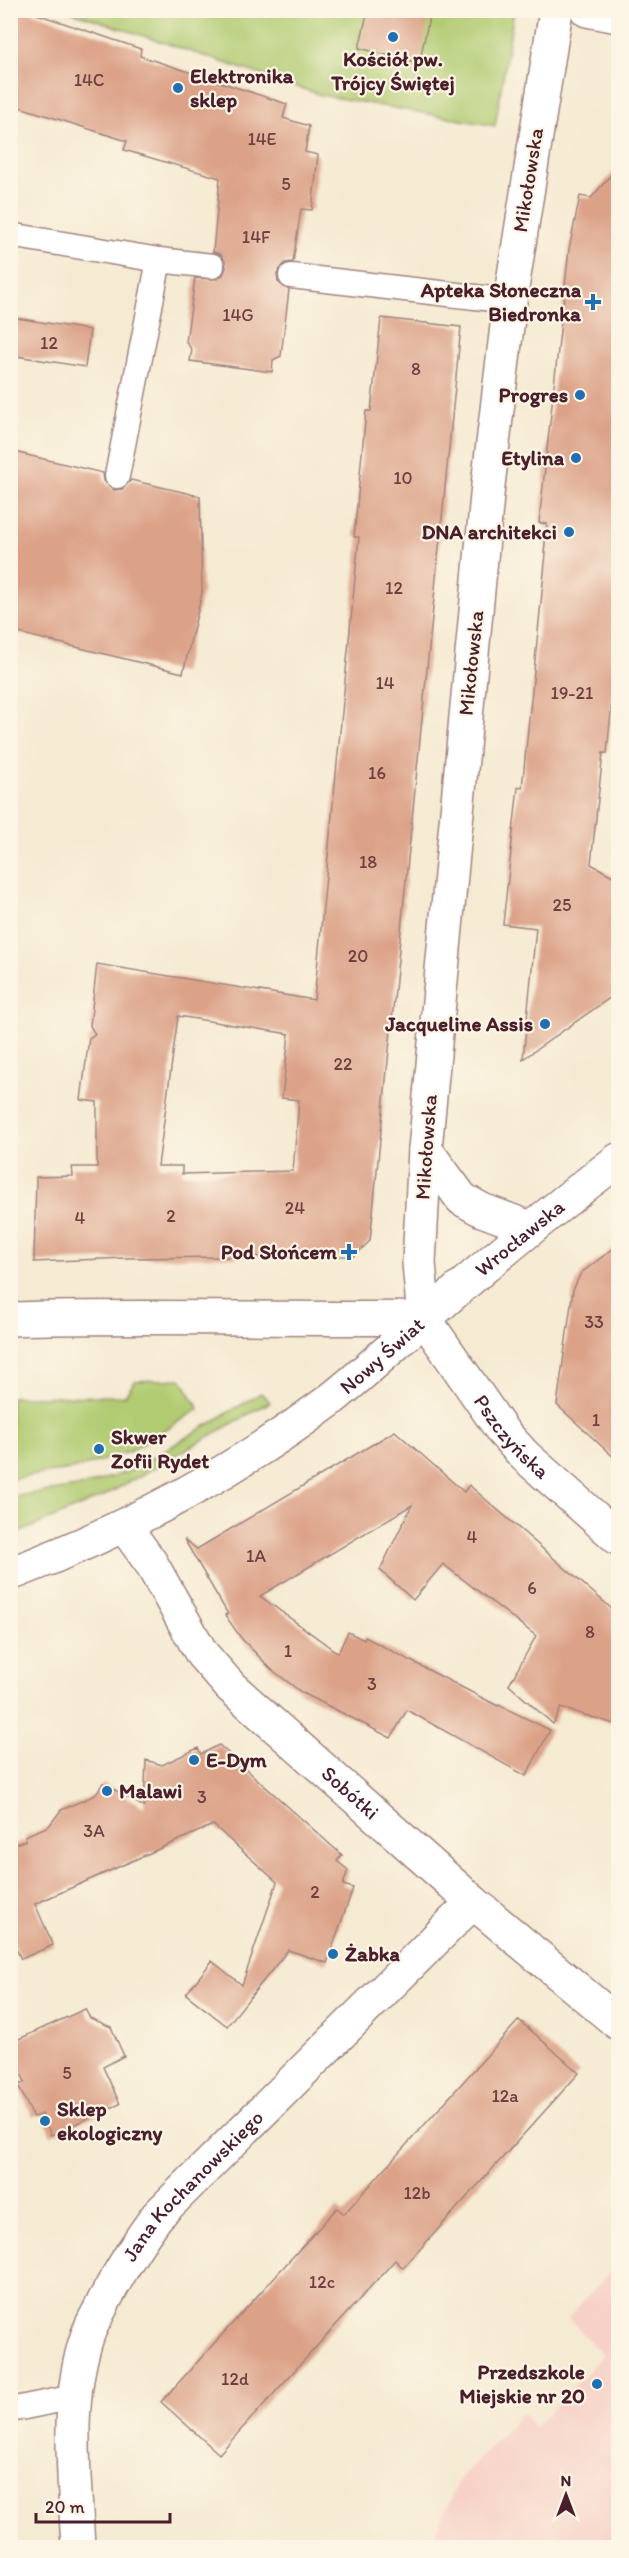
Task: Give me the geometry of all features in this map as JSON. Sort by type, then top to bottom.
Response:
[{"type":"street","name":"Mikołowska","points":[[424,1318],[419,1263],[425,1149],[488,485],[510,301],[556,10]]},
{"type":"street","points":[[587,10],[618,16]]},
{"type":"street","points":[[425,1149],[462,1199],[482,1210],[530,1228]]},
{"type":"street","name":"Wrocławska","points":[[424,1318],[530,1228],[618,1160]]},
{"type":"street","name":"Nowy Świat","points":[[10,1319],[118,1316],[277,1320],[424,1318]]},
{"type":"street","name":"Nowy Świat","points":[[10,1574],[125,1527],[178,1500],[282,1434],[360,1375],[424,1318]]},
{"type":"street","name":"Pszczyńska","points":[[424,1318],[503,1432],[525,1456],[618,1538]]},
{"type":"street","name":"Sobótki","points":[[125,1527],[152,1563],[202,1654],[231,1687],[473,1902],[618,2023]]},
{"type":"street","name":"Jana Kochanowskiego","points":[[78,2547],[73,2442],[74,2397],[88,2332],[130,2253],[157,2216],[473,1902]]},
{"type":"lane","points":[[10,235],[159,260],[212,266]]},
{"type":"lane","points":[[117,476],[159,260]]},
{"type":"lane","points":[[291,276],[510,301]]},
{"type":"lane","points":[[10,2410],[74,2397]]},
{"type":"shaded area","name":"Przedszkole Miejskie nr 20","points":[[618,2264],[618,2547],[429,2547],[459,2480],[522,2413],[535,2427],[603,2356],[568,2318]]},
{"type":"green space","points":[[69,11],[514,11],[495,126],[321,95]]},
{"type":"green space","points":[[181,1379],[199,1409],[129,1452],[78,1468],[11,1479],[11,1397],[125,1396],[135,1381]]},
{"type":"green space","points":[[261,1393],[270,1402],[104,1496],[11,1536],[11,1497],[84,1486],[130,1471]]},
{"type":"building","points":[[10,10],[25,10],[141,49],[140,56],[287,104],[283,118],[309,126],[305,152],[318,155],[312,210],[301,209],[293,262],[285,263],[277,274],[278,282],[289,290],[281,356],[273,360],[272,372],[190,361],[192,350],[186,342],[195,278],[217,279],[223,275],[226,268],[225,260],[220,254],[213,252],[220,178],[124,150],[127,141],[10,104]]},
{"type":"building","name":"Kościół pw. Trójcy Świętej","points":[[368,10],[431,10],[419,63],[359,48]]},
{"type":"building","points":[[618,167],[618,640],[607,753],[603,753],[591,864],[618,879],[618,992],[523,1059],[536,928],[503,924],[518,787],[522,788],[546,553],[544,553],[547,524],[539,523],[569,249],[580,196],[591,198]]},
{"type":"building","points":[[10,317],[90,330],[85,367],[10,355]]},
{"type":"building","points":[[381,318],[461,327],[370,1241],[354,1256],[125,1258],[34,1262],[36,1177],[73,1176],[72,1167],[97,1167],[97,1102],[81,1100],[89,1038],[95,1034],[90,1026],[97,964],[314,1000],[359,537],[354,537],[366,411],[371,411]],"holes":[[[178,1016],[289,1034],[282,1098],[299,1100],[293,1171],[182,1174],[182,1166],[158,1166]]]},
{"type":"building","points":[[10,451],[103,473],[104,481],[114,490],[122,489],[131,480],[200,496],[202,593],[183,673],[10,631]]},
{"type":"building","points":[[618,1245],[618,1461],[557,1405],[573,1290],[581,1273]]},
{"type":"building","points":[[395,1431],[464,1492],[469,1485],[618,1614],[618,1725],[561,1708],[553,1724],[509,1685],[536,1636],[443,1564],[413,1600],[380,1570],[412,1505],[260,1596],[338,1653],[348,1632],[364,1640],[365,1637],[498,1706],[550,1730],[526,1776],[407,1710],[391,1738],[301,1692],[271,1669],[241,1638],[225,1615],[228,1614],[184,1539],[197,1549]]},
{"type":"building","points":[[219,1745],[342,1855],[337,1861],[348,1870],[343,1885],[353,1888],[327,1963],[288,1950],[227,2026],[186,1994],[212,1961],[242,1985],[277,1882],[213,1825],[35,1904],[53,1945],[21,1959],[10,1936],[10,1846],[26,1840],[25,1836],[49,1826],[61,1810],[95,1795],[103,1783],[144,1807],[146,1760],[162,1765],[198,1748],[201,1754]]},
{"type":"building","points":[[85,2009],[90,2018],[111,2027],[124,2056],[103,2067],[120,2104],[51,2135],[42,2114],[33,2117],[18,2085],[25,2082],[10,2049],[10,2043]]},
{"type":"building","points":[[519,2020],[579,2073],[403,2268],[395,2260],[219,2454],[161,2402],[337,2208],[344,2214]]},
{"type":"place","name":"Kościół pw. Trójcy Świętej","points":[[393,37]]},
{"type":"place","name":"Elektronika sklep","points":[[178,88]]},
{"type":"place","name":"Apteka Słoneczna Biedronka","points":[[593,302]]},
{"type":"place","name":"Progres","points":[[580,395]]},
{"type":"place","name":"Etylina","points":[[576,458]]},
{"type":"place","name":"DNA architekci","points":[[569,532]]},
{"type":"place","name":"Jacqueline Assis","points":[[545,1024]]},
{"type":"place","name":"Pod Słońcem","points":[[349,1252]]},
{"type":"place","name":"Skwer Zofii Rydet","points":[[99,1449]]},
{"type":"place","name":"E-Dym","points":[[194,1760]]},
{"type":"place","name":"Malawi","points":[[107,1791]]},
{"type":"place","name":"Żabka","points":[[333,1954]]},
{"type":"place","name":"Sklep ekologiczny","points":[[45,2121]]},
{"type":"place","name":"Przedszkole Miejskie nr 20","points":[[597,2384]]}]
